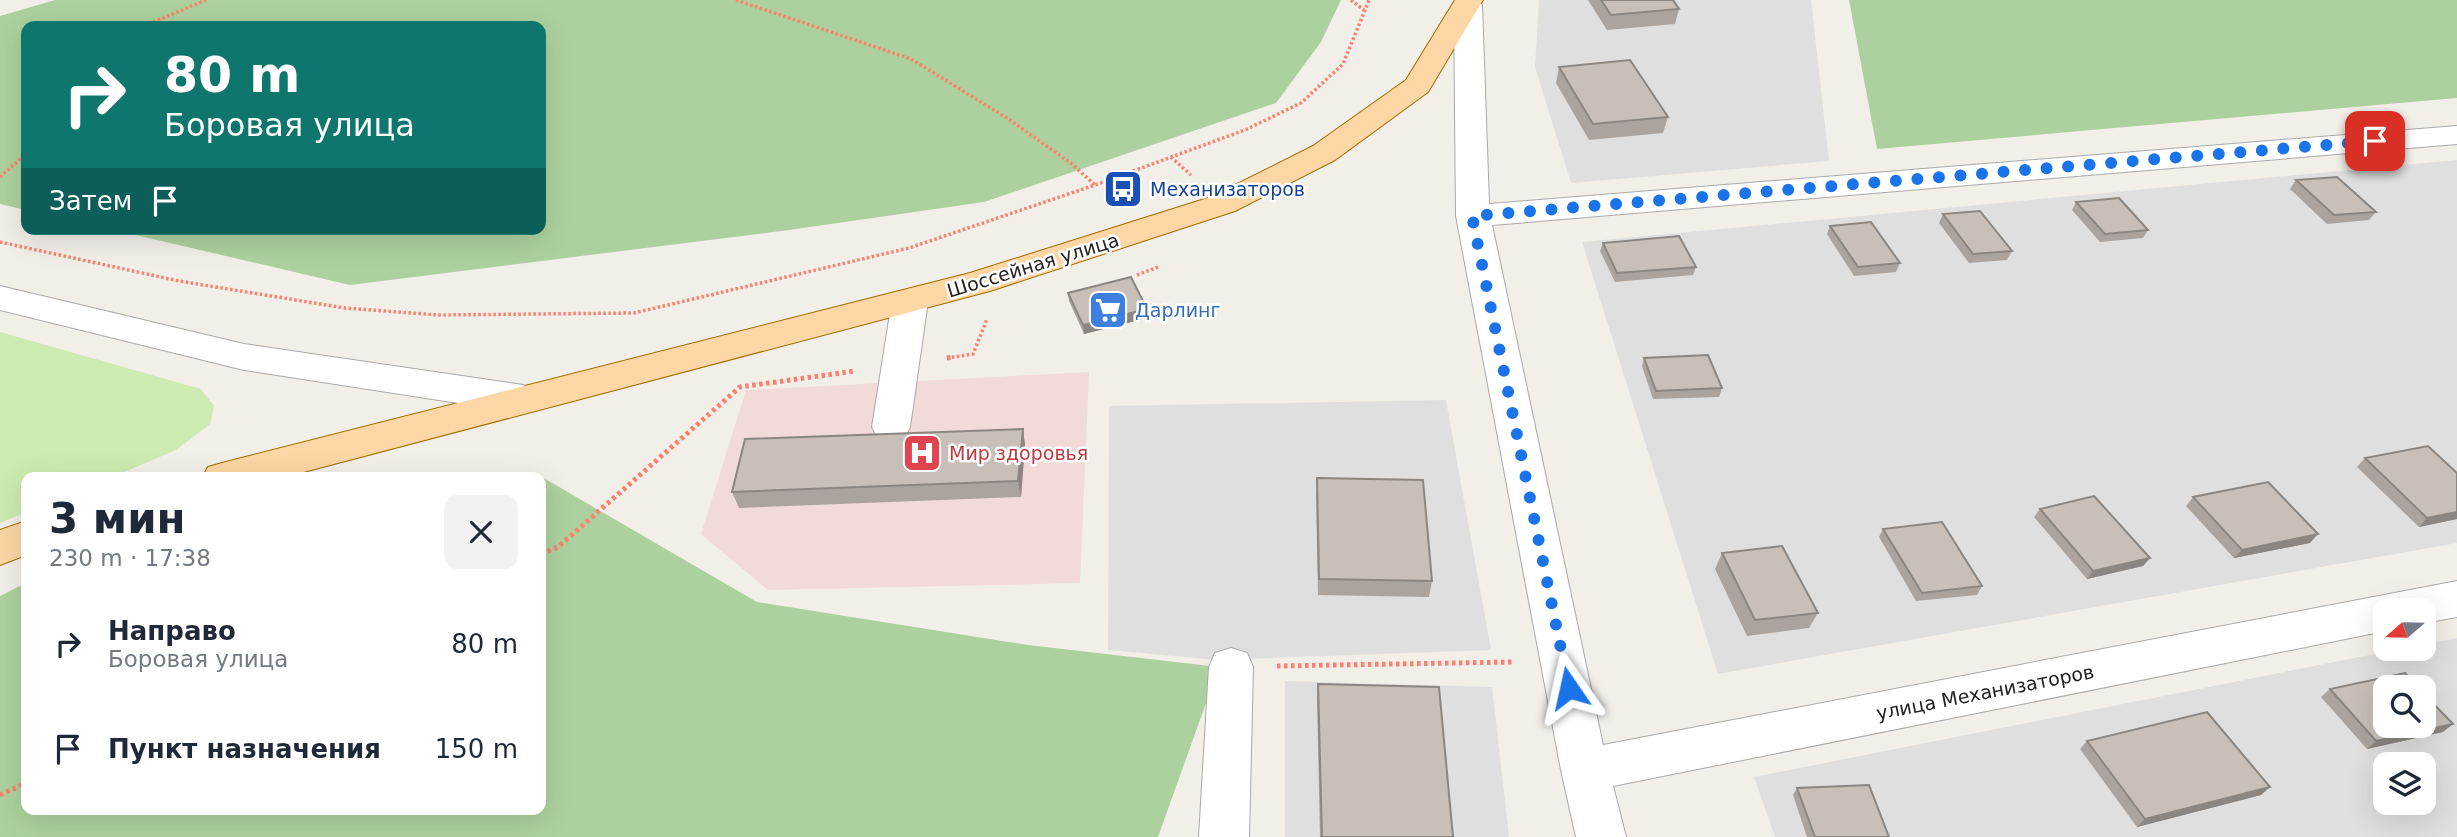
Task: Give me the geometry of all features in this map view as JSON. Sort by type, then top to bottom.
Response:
[{"type":"main road","name":"Шоссейная улица","points":[[245,472],[978,283],[1223,204],[1324,153],[1417,86],[1468,3]]},
{"type":"main road","points":[[0,548],[21,539]]},
{"type":"street","points":[[1468,3],[1472,216],[1601,837]]},
{"type":"street","points":[[1472,216],[2457,135]]},
{"type":"street","points":[[0,298],[244,357],[523,400]]},
{"type":"street","points":[[891,427],[910,301]]},
{"type":"street","points":[[2436,603],[2457,599]]},
{"type":"street","name":"улица Механизаторов","points":[[1585,770],[2373,615]]},
{"type":"street","points":[[1224,837],[1231,667]]},
{"type":"path","points":[[156,21],[206,0]]},
{"type":"path","points":[[736,0],[911,59],[1007,118],[1072,164],[1095,184]]},
{"type":"path","points":[[1351,0],[1364,10]]},
{"type":"path","points":[[0,242],[179,281],[345,308],[438,315],[634,313],[909,248],[1245,130],[1301,103],[1343,64],[1369,0]]},
{"type":"path","points":[[0,177],[21,158]]},
{"type":"path","points":[[1231,667],[1563,661]]},
{"type":"path","points":[[0,794],[21,785]]},
{"type":"shaded area","points":[[1539,0],[1811,0],[1829,161],[1571,183],[1535,67]]},
{"type":"shaded area","points":[[2457,160],[2457,543],[1718,674],[1582,242]]},
{"type":"shaded area","points":[[1089,372],[1080,583],[768,590],[701,534],[746,390]]},
{"type":"shaded area","points":[[1446,400],[1491,650],[1217,660],[1108,650],[1109,406]]},
{"type":"shaded area","points":[[2457,638],[2457,837],[1775,837],[1754,777],[2373,654],[2373,662],[2436,662],[2436,642]]},
{"type":"shaded area","points":[[1285,681],[1492,687],[1509,837],[1285,837]]},
{"type":"green space","points":[[55,0],[1341,0],[1321,42],[1276,103],[984,202],[789,230],[350,285],[136,235],[546,235],[546,21],[21,21],[21,209],[0,204],[0,16]]},
{"type":"green space","points":[[1849,0],[2457,0],[2457,98],[1877,149]]},
{"type":"green space","points":[[0,332],[201,389],[214,406],[210,424],[176,450],[124,472],[21,472],[21,514],[0,523]]},
{"type":"green space","points":[[546,479],[757,602],[1028,645],[1219,667],[1158,837],[0,837],[0,596],[21,586],[21,815],[546,815]]},
{"type":"building","points":[[1601,0],[1673,0],[1679,9],[1611,15]]},
{"type":"building","points":[[1630,60],[1668,117],[1593,124],[1559,67]]},
{"type":"building","points":[[2337,177],[2376,212],[2334,215],[2296,180]]},
{"type":"building","points":[[2119,198],[2148,230],[2105,234],[2076,202]]},
{"type":"building","points":[[1980,211],[2012,251],[1973,254],[1943,214]]},
{"type":"building","points":[[1871,222],[1900,263],[1858,267],[1830,226]]},
{"type":"building","points":[[1679,236],[1696,267],[1617,273],[1603,243]]},
{"type":"building","name":"Дарлинг","points":[[1131,277],[1147,309],[1083,325],[1068,293]]},
{"type":"building","points":[[1708,355],[1722,388],[1656,391],[1644,358]]},
{"type":"building","points":[[1023,429],[1018,481],[732,492],[745,439]]},
{"type":"building","points":[[2428,446],[2457,473],[2457,512],[2427,518],[2365,458]]},
{"type":"building","points":[[1317,478],[1423,480],[1432,581],[1319,579]]},
{"type":"building","points":[[2268,482],[2318,534],[2242,550],[2193,497]]},
{"type":"building","points":[[2094,496],[2150,558],[2093,571],[2040,509]]},
{"type":"building","points":[[1942,522],[1982,586],[1922,593],[1883,529]]},
{"type":"building","points":[[1782,546],[1818,613],[1755,620],[1722,553]]},
{"type":"building","points":[[2373,680],[2373,738],[2330,689]]},
{"type":"building","points":[[1318,684],[1439,687],[1453,837],[1322,837]]},
{"type":"building","points":[[2436,706],[2453,724],[2436,728]]},
{"type":"building","points":[[2207,712],[2270,787],[2145,819],[2087,741]]},
{"type":"building","points":[[1869,785],[1889,837],[1815,837],[1797,788]]},
{"type":"place","name":"Механизаторов","points":[[1123,189]]},
{"type":"place","name":"Дарлинг","points":[[1108,310]]},
{"type":"place","name":"Мир здоровья","points":[[922,453]]},
{"type":"route","points":[[1569,688],[1472,216],[2375,141]]}]
